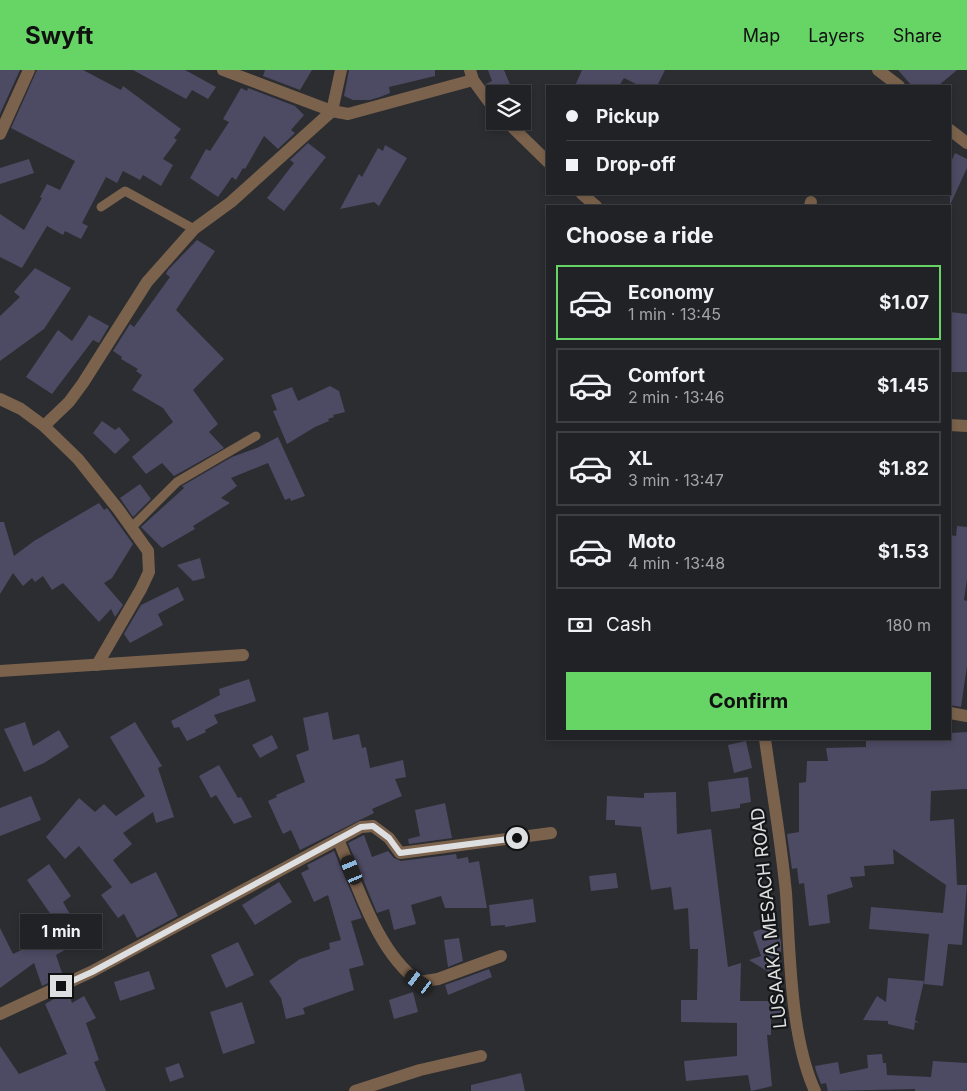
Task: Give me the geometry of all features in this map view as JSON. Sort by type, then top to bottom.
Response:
[{"type":"street","points":[[0,134],[29,70]]},
{"type":"street","points":[[222,70],[332,111],[348,114],[471,75],[486,97]]},
{"type":"street","points":[[44,426],[69,402],[83,383],[146,282],[194,229],[231,202],[332,111],[341,70]]},
{"type":"street","points":[[878,70],[898,85]]},
{"type":"street","points":[[515,130],[546,160]]},
{"type":"street","points":[[951,131],[967,143]]},
{"type":"street","points":[[583,195],[595,205]]},
{"type":"street","points":[[0,399],[21,409],[44,426],[78,459],[148,551],[149,572],[127,616],[97,664]]},
{"type":"street","points":[[951,424],[967,426]]},
{"type":"street","points":[[0,671],[243,655]]},
{"type":"street","points":[[951,713],[967,716]]},
{"type":"street","name":"LUSAAKA MESACH ROAD","points":[[765,740],[778,830],[798,1026],[804,1058],[815,1091]]},
{"type":"street","points":[[0,1014],[92,972],[361,827],[373,826],[389,838],[400,853],[551,833]]},
{"type":"street","points":[[338,839],[378,932],[408,974],[419,982],[438,979],[502,956]]},
{"type":"street","points":[[355,1091],[420,1070],[481,1056]]},
{"type":"lane","points":[[101,207],[125,191],[194,229]]},
{"type":"lane","points":[[131,528],[177,482],[256,436]]},
{"type":"building","points":[[0,70],[20,70],[0,114]]},
{"type":"building","points":[[37,70],[83,70],[121,90],[123,86],[181,129],[174,138],[177,140],[163,159],[173,165],[161,186],[143,175],[140,180],[123,171],[117,183],[106,177],[82,223],[88,226],[81,239],[65,231],[63,235],[47,226],[22,268],[0,257],[0,214],[24,230],[42,198],[40,197],[47,184],[60,190],[75,161],[11,128]]},
{"type":"building","points":[[133,70],[185,70],[216,87],[208,99],[192,90],[186,99]]},
{"type":"building","points":[[265,70],[312,70],[300,90],[263,76]]},
{"type":"building","points":[[349,70],[435,70],[435,76],[389,87],[390,93],[370,100],[353,100],[344,96]]},
{"type":"building","points":[[488,70],[504,70],[510,85],[486,84],[492,81]]},
{"type":"building","points":[[582,70],[665,70],[658,85],[638,85],[624,78],[620,85],[575,85]]},
{"type":"building","points":[[898,70],[957,70],[939,85],[911,85]]},
{"type":"building","points":[[241,88],[247,91],[248,88],[295,106],[304,115],[291,130],[295,133],[278,149],[264,136],[245,169],[243,168],[236,180],[232,177],[218,197],[190,178],[206,149],[210,151],[229,122],[223,119]]},
{"type":"building","points":[[308,143],[326,157],[284,211],[267,198],[294,163],[290,160]]},
{"type":"building","points":[[385,145],[407,158],[379,206],[374,202],[340,209],[359,174],[362,177],[378,148],[383,151]]},
{"type":"building","points":[[955,153],[967,159],[967,168],[950,205],[951,195],[951,162]]},
{"type":"building","points":[[29,159],[34,173],[0,184],[0,168]]},
{"type":"building","points":[[197,240],[215,251],[176,310],[224,359],[193,390],[218,424],[209,432],[224,448],[174,476],[162,463],[146,474],[132,457],[173,422],[163,408],[132,390],[142,375],[136,371],[138,369],[121,359],[122,357],[113,351],[130,324],[134,327],[170,277],[166,274],[168,270]]},
{"type":"building","points":[[35,268],[71,288],[44,329],[0,361],[0,316],[20,297],[14,292]]},
{"type":"building","points":[[951,312],[967,314],[967,372],[951,372]]},
{"type":"building","points":[[89,315],[109,326],[99,343],[93,340],[52,394],[26,377],[58,330],[72,341]]},
{"type":"building","points":[[330,386],[339,391],[345,412],[333,415],[334,417],[328,419],[329,421],[287,444],[273,411],[277,410],[271,395],[292,387],[298,401]]},
{"type":"building","points":[[102,421],[115,430],[119,427],[130,440],[115,454],[93,433]]},
{"type":"building","points":[[278,437],[305,496],[291,501],[290,498],[285,500],[268,463],[231,478],[237,486],[221,498],[230,503],[193,526],[195,529],[162,548],[141,527],[184,488],[182,486],[232,457],[257,448]]},
{"type":"building","points":[[140,484],[151,499],[133,517],[120,498]]},
{"type":"building","points":[[99,503],[104,510],[107,508],[133,544],[112,578],[104,583],[123,605],[115,617],[111,609],[99,622],[63,583],[52,590],[43,576],[35,582],[32,578],[23,586],[13,573],[0,594],[0,522],[4,522],[14,556],[34,541]]},
{"type":"building","points":[[957,526],[967,527],[967,579],[964,600],[967,601],[967,666],[961,707],[951,705],[951,535],[956,536]]},
{"type":"building","points":[[200,558],[205,578],[193,581],[177,565]]},
{"type":"building","points":[[178,587],[184,600],[158,614],[163,625],[130,643],[124,634],[141,605]]},
{"type":"building","points":[[249,679],[256,701],[214,715],[218,723],[205,730],[206,732],[187,741],[179,727],[174,728],[171,721],[220,695],[219,689]]},
{"type":"building","points":[[328,712],[333,740],[359,734],[362,748],[366,747],[370,768],[403,760],[406,777],[395,779],[402,796],[372,809],[374,813],[300,850],[291,830],[283,834],[268,801],[277,797],[276,795],[305,782],[296,755],[309,750],[303,718]]},
{"type":"building","points":[[25,722],[33,746],[59,730],[69,747],[44,763],[24,772],[4,729]]},
{"type":"building","points":[[135,722],[162,766],[158,768],[174,817],[156,823],[153,812],[123,833],[132,844],[113,860],[131,884],[156,872],[178,916],[137,938],[124,914],[118,918],[101,895],[112,887],[79,846],[65,859],[46,837],[79,798],[95,812],[104,804],[116,816],[145,796],[110,737]]},
{"type":"building","points":[[967,732],[967,789],[931,791],[930,821],[954,819],[957,885],[967,885],[962,945],[948,944],[943,986],[924,984],[929,934],[869,929],[871,907],[943,913],[946,885],[893,849],[894,864],[864,866],[865,876],[850,877],[853,887],[827,895],[830,923],[809,926],[804,883],[799,884],[797,868],[792,869],[787,834],[799,832],[799,783],[806,782],[807,761],[828,761],[826,748],[866,747],[866,741],[951,740],[951,733]]},
{"type":"building","points":[[272,735],[278,748],[260,758],[252,745]]},
{"type":"building","points":[[746,741],[752,768],[734,773],[728,745]]},
{"type":"building","points":[[219,765],[238,798],[241,797],[252,817],[234,824],[216,795],[211,798],[199,776]]},
{"type":"building","points":[[748,777],[751,802],[740,804],[740,808],[711,812],[708,782]]},
{"type":"building","points":[[676,792],[677,834],[711,829],[728,967],[741,963],[740,1001],[780,1001],[782,1018],[771,1020],[771,1035],[767,1035],[772,1086],[751,1091],[748,1075],[686,1081],[684,1061],[737,1056],[737,1023],[681,1022],[681,1000],[697,1000],[698,949],[690,949],[688,908],[674,910],[671,887],[651,890],[641,827],[615,825],[615,820],[606,820],[607,796],[644,798],[644,793]]},
{"type":"building","points":[[31,796],[41,820],[0,836],[0,808]]},
{"type":"building","points":[[445,803],[452,838],[409,844],[408,839],[420,836],[415,810]]},
{"type":"building","points":[[364,835],[372,857],[388,851],[394,858],[401,861],[456,854],[457,859],[468,857],[469,863],[479,861],[487,908],[445,908],[441,896],[411,905],[416,924],[394,930],[389,909],[377,913],[348,843]]},
{"type":"building","points":[[334,851],[362,918],[351,921],[364,965],[349,969],[354,990],[303,1008],[305,1014],[286,1019],[281,998],[269,981],[300,959],[330,949],[329,943],[341,940],[328,895],[314,902],[301,873],[309,869],[307,865]]},
{"type":"building","points":[[49,864],[71,896],[63,902],[84,939],[56,955],[63,976],[42,986],[34,963],[0,988],[0,928],[13,954],[47,938],[42,930],[56,922],[27,880]]},
{"type":"building","points":[[616,873],[618,888],[591,891],[589,876]]},
{"type":"building","points":[[279,882],[292,902],[255,925],[242,905]]},
{"type":"building","points":[[533,899],[536,922],[505,927],[505,925],[491,926],[489,905]]},
{"type":"building","points":[[774,925],[781,941],[781,960],[772,974],[749,960],[761,956],[753,932]]},
{"type":"building","points":[[459,938],[463,961],[448,967],[444,940]]},
{"type":"building","points":[[238,942],[254,975],[226,988],[211,955]]},
{"type":"building","points":[[489,969],[492,977],[448,995],[445,985]]},
{"type":"building","points":[[149,971],[155,989],[120,1001],[114,982]]},
{"type":"building","points":[[888,978],[924,981],[915,1020],[919,1023],[915,1022],[914,1030],[888,1024],[888,1021],[863,1020],[877,996],[886,1002]]},
{"type":"building","points":[[68,991],[72,1003],[84,996],[96,1018],[86,1023],[99,1060],[94,1062],[106,1091],[0,1091],[0,1046],[19,1074],[67,1054],[45,1004]]},
{"type":"building","points":[[413,992],[418,1012],[394,1019],[389,1000]]},
{"type":"building","points":[[242,1002],[255,1043],[223,1054],[210,1012]]},
{"type":"building","points":[[882,1054],[883,1063],[886,1063],[887,1075],[931,1077],[933,1061],[967,1063],[967,1091],[915,1091],[915,1089],[828,1091],[826,1083],[821,1084],[816,1071],[815,1066],[838,1062],[840,1074],[868,1068],[867,1055]]},
{"type":"building","points":[[179,1063],[184,1077],[170,1082],[165,1068]]},
{"type":"building","points":[[521,1073],[525,1091],[471,1091],[471,1085]]},
{"type":"route","points":[[61,986],[92,972],[361,827],[373,826],[389,838],[400,853],[517,838]]}]
